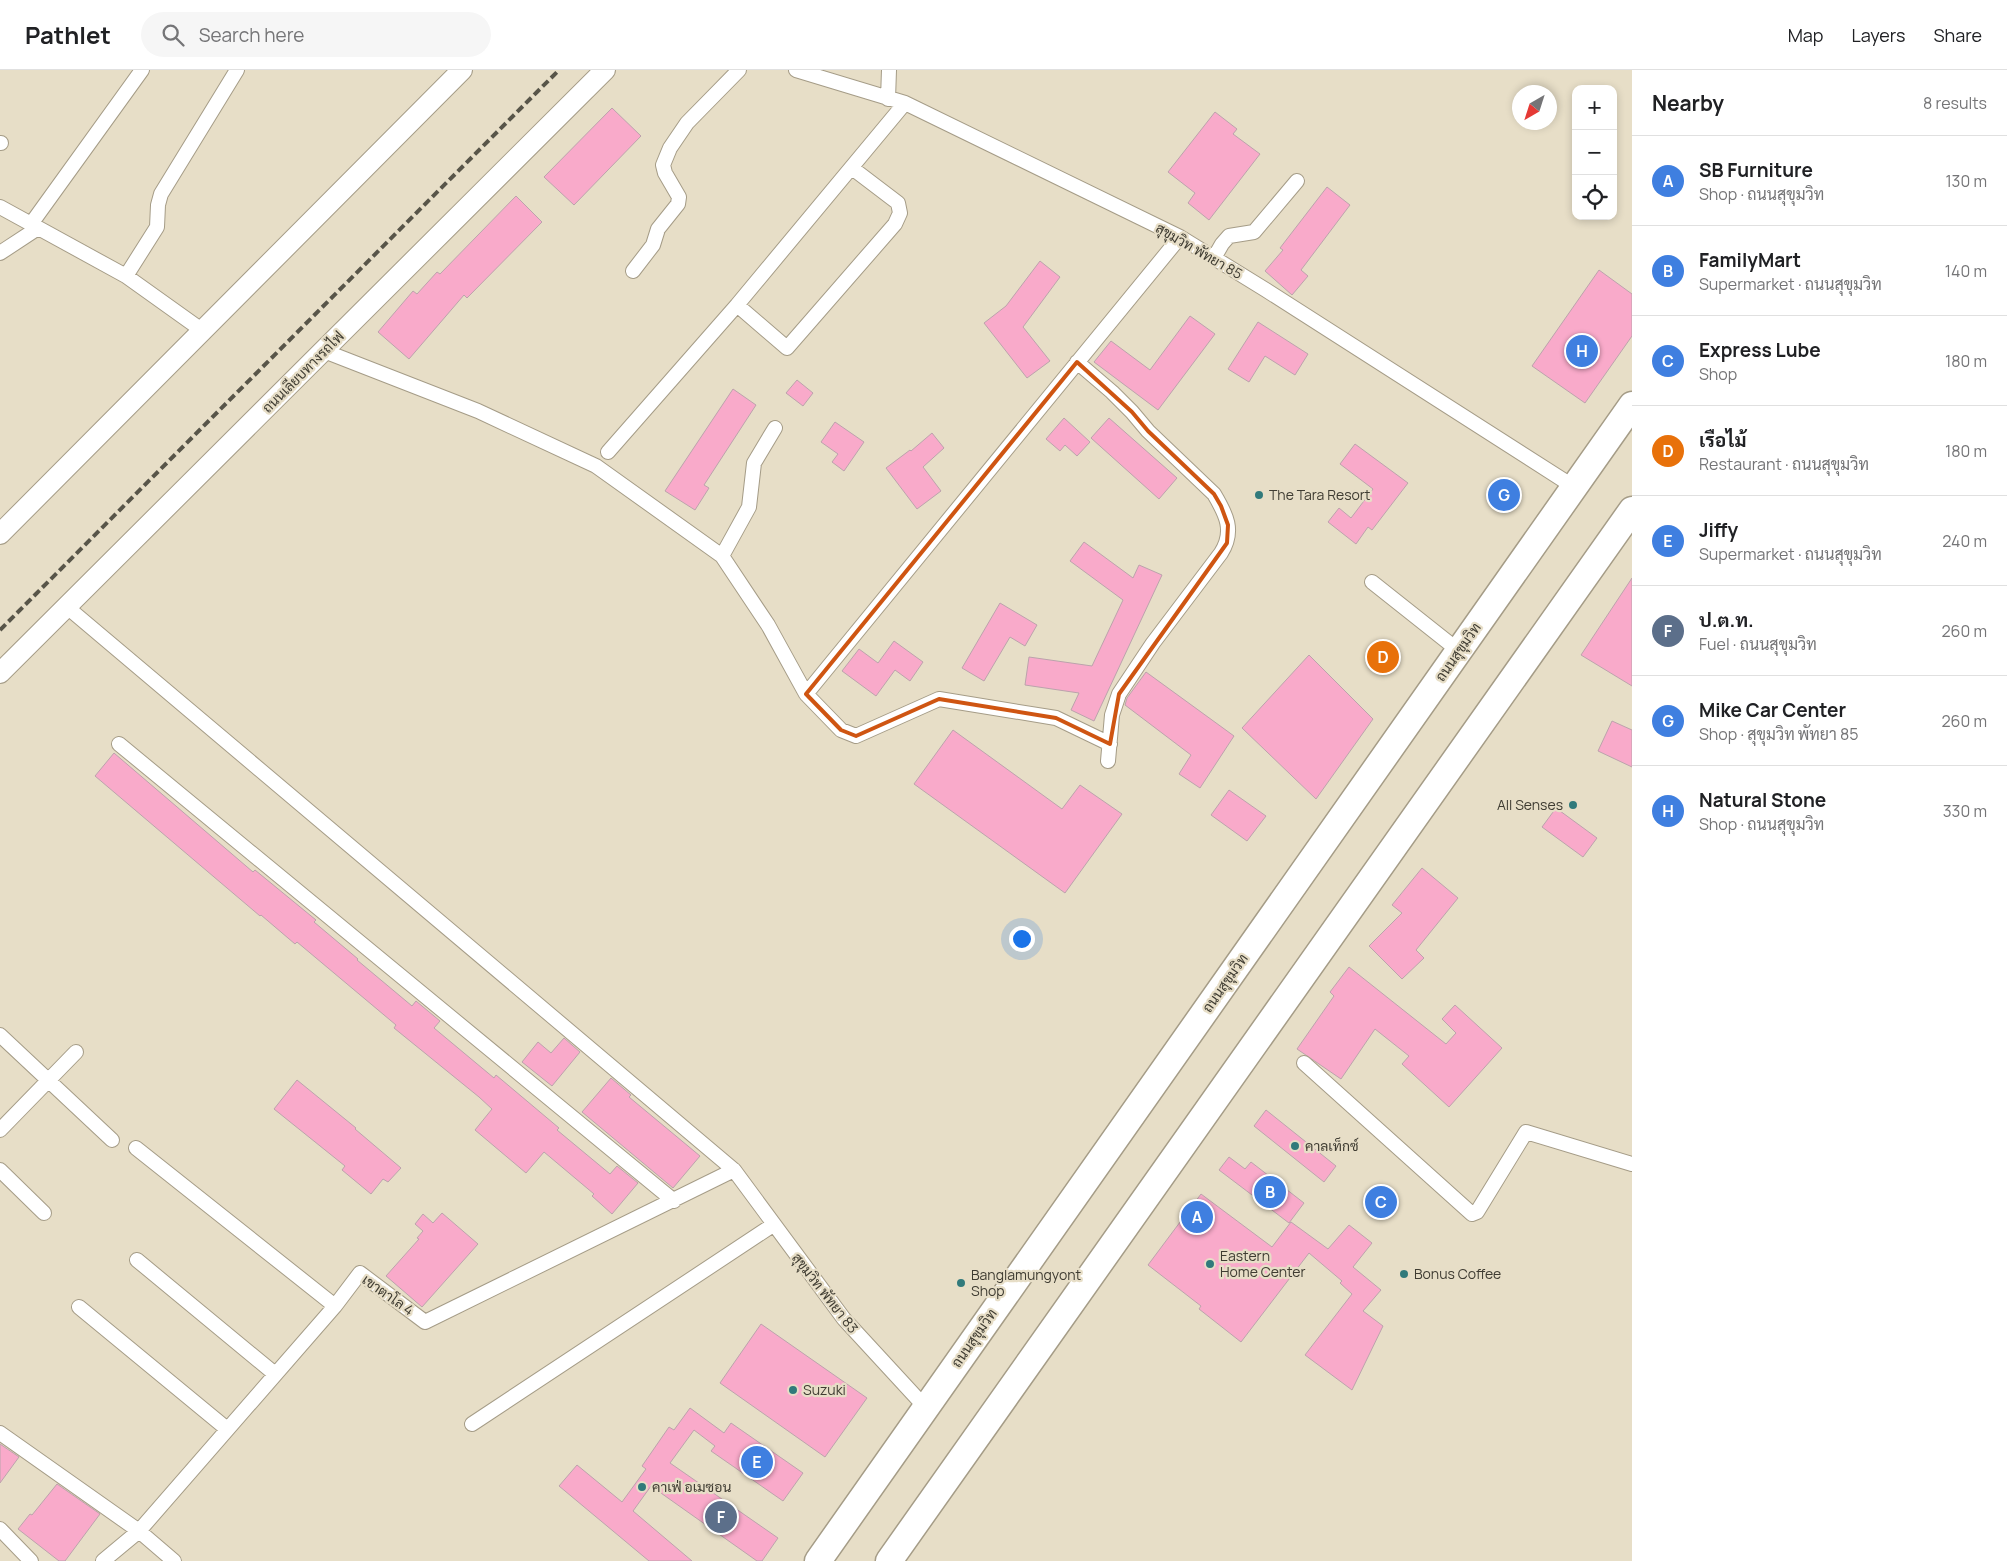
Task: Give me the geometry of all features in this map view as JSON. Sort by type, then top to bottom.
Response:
[{"type":"highway","name":"ถนนสุขุมวิท","points":[[818,1561],[1632,405]]},
{"type":"highway","points":[[889,1561],[1632,510]]},
{"type":"street","points":[[0,253],[35,226],[142,70]]},
{"type":"street","points":[[126,276],[157,227],[158,205],[161,194],[237,70]]},
{"type":"street","points":[[0,534],[462,70]]},
{"type":"street","name":"ถนนเลียบทางรถไฟ","points":[[0,673],[605,70]]},
{"type":"street","points":[[633,271],[653,245],[658,229],[678,204],[679,197],[665,173],[663,165],[670,148],[687,123],[739,70]]},
{"type":"street","name":"สุขุมวิท พัทยา 85","points":[[796,70],[904,103],[1180,237],[1574,486]]},
{"type":"street","points":[[888,99],[889,70]]},
{"type":"street","points":[[608,452],[737,305],[904,103]]},
{"type":"street","points":[[737,305],[787,348],[896,224],[900,213],[898,203],[852,168]]},
{"type":"street","points":[[1214,258],[1229,236],[1254,232],[1297,180]]},
{"type":"street","points":[[0,207],[126,276],[203,332]]},
{"type":"street","points":[[806,694],[1180,237]]},
{"type":"street","points":[[324,351],[478,411],[596,466],[722,556],[768,625],[806,694],[841,730],[856,736],[939,699],[1056,718],[1110,744]]},
{"type":"street","points":[[1077,362],[1112,392],[1148,431],[1214,494],[1221,506],[1229,534],[1228,543],[1153,643],[1119,694],[1112,715],[1108,762]]},
{"type":"street","points":[[722,556],[749,507],[754,463],[775,428]]},
{"type":"street","points":[[1372,582],[1458,651]]},
{"type":"street","name":"สุขุมวิท พัทยา 83","points":[[67,607],[734,1170],[844,1319],[926,1408]]},
{"type":"street","points":[[118,744],[674,1201]]},
{"type":"street","points":[[0,1035],[112,1140]]},
{"type":"street","points":[[0,1130],[76,1052]]},
{"type":"street","points":[[1304,1063],[1472,1214],[1477,1212],[1526,1132],[1632,1164]]},
{"type":"street","points":[[136,1148],[335,1306]]},
{"type":"street","points":[[0,1170],[44,1212]]},
{"type":"street","name":"เขาตาโล 4","points":[[104,1561],[139,1531],[335,1306],[360,1273],[426,1322],[734,1170]]},
{"type":"street","points":[[472,1424],[773,1225]]},
{"type":"street","points":[[137,1260],[276,1374]]},
{"type":"street","points":[[79,1307],[226,1429]]},
{"type":"street","points":[[0,1433],[139,1531],[174,1561]]},
{"type":"street","points":[[0,1529],[31,1561]]},
{"type":"highlighted area","points":[[1077,362],[1132,412],[1148,431],[1214,494],[1221,506],[1228,525],[1227,543],[1119,694],[1110,744],[1056,718],[939,699],[856,736],[841,730],[806,694]]},
{"type":"building","points":[[612,108],[641,136],[574,205],[544,177]]},
{"type":"building","points":[[1215,112],[1237,129],[1233,134],[1260,154],[1209,220],[1188,203],[1195,193],[1168,172]]},
{"type":"building","points":[[1327,187],[1350,205],[1301,270],[1308,276],[1292,295],[1265,271],[1283,250],[1280,248]]},
{"type":"building","points":[[516,196],[542,222],[467,298],[464,295],[409,359],[378,332],[413,291],[417,294],[437,272],[440,274]]},
{"type":"building","points":[[1040,261],[1060,277],[1023,327],[1050,361],[1027,378],[984,323],[1006,306]]},
{"type":"building","points":[[1599,270],[1632,294],[1632,336],[1585,403],[1532,366]]},
{"type":"building","points":[[1190,316],[1215,334],[1158,410],[1094,362],[1111,341],[1150,370]]},
{"type":"building","points":[[1258,322],[1308,354],[1295,375],[1265,356],[1249,382],[1228,369]]},
{"type":"building","points":[[797,380],[813,393],[803,406],[786,393]]},
{"type":"building","points":[[733,389],[756,405],[704,485],[709,488],[695,510],[665,491]]},
{"type":"building","points":[[1064,418],[1090,442],[1077,456],[1065,445],[1060,451],[1046,439]]},
{"type":"building","points":[[1109,418],[1177,478],[1159,499],[1091,438]]},
{"type":"building","points":[[835,422],[864,442],[844,471],[832,462],[838,454],[821,442]]},
{"type":"building","points":[[932,433],[944,448],[923,467],[941,491],[917,509],[886,468],[911,451]]},
{"type":"building","points":[[1355,444],[1408,483],[1372,530],[1368,527],[1356,544],[1328,522],[1339,508],[1351,518],[1373,489],[1340,464]]},
{"type":"building","points":[[1084,542],[1133,578],[1139,565],[1162,575],[1094,721],[1071,710],[1079,693],[1025,685],[1029,657],[1092,666],[1123,600],[1070,561]]},
{"type":"building","points":[[1632,578],[1632,686],[1581,655]]},
{"type":"building","points":[[1000,603],[1037,625],[1025,646],[1010,637],[984,681],[962,668]]},
{"type":"building","points":[[894,641],[923,662],[910,681],[895,670],[876,696],[842,671],[859,649],[878,663]]},
{"type":"building","points":[[1309,655],[1373,719],[1316,799],[1242,728]]},
{"type":"building","points":[[1146,672],[1234,736],[1200,788],[1179,774],[1191,755],[1125,705],[1127,698]]},
{"type":"building","points":[[1612,721],[1632,730],[1632,767],[1598,751]]},
{"type":"building","points":[[953,730],[1062,809],[1080,785],[1122,814],[1065,893],[914,784]]},
{"type":"building","points":[[114,753],[253,872],[255,870],[316,920],[314,922],[412,1006],[416,1001],[440,1021],[434,1028],[494,1078],[496,1075],[559,1128],[557,1130],[610,1174],[617,1166],[638,1183],[612,1214],[592,1196],[594,1194],[544,1152],[526,1173],[475,1130],[492,1109],[394,1028],[396,1025],[297,942],[295,944],[260,916],[95,776]]},
{"type":"building","points":[[1229,790],[1266,816],[1247,841],[1211,815]]},
{"type":"building","points":[[1556,808],[1597,838],[1583,857],[1542,827]]},
{"type":"building","points":[[1422,868],[1458,898],[1416,950],[1424,958],[1402,979],[1369,946],[1402,913],[1392,905]]},
{"type":"building","points":[[1349,967],[1446,1044],[1456,1033],[1442,1019],[1455,1005],[1502,1048],[1449,1107],[1402,1064],[1409,1056],[1375,1029],[1341,1079],[1297,1049],[1334,996],[1330,992]]},
{"type":"building","points":[[564,1038],[580,1052],[552,1086],[522,1062],[538,1042],[551,1053]]},
{"type":"building","points":[[611,1078],[631,1095],[629,1097],[700,1156],[673,1188],[582,1112]]},
{"type":"building","points":[[297,1080],[401,1168],[388,1182],[383,1179],[371,1194],[342,1170],[345,1166],[274,1109]]},
{"type":"building","name":"คาลเท็กซ์","points":[[1266,1110],[1336,1166],[1324,1182],[1254,1126]]},
{"type":"building","points":[[1229,1157],[1245,1169],[1251,1162],[1304,1203],[1289,1223],[1219,1170]]},
{"type":"building","points":[[1201,1194],[1272,1247],[1291,1222],[1328,1249],[1349,1225],[1372,1243],[1353,1267],[1381,1290],[1363,1311],[1383,1326],[1352,1390],[1305,1355],[1352,1294],[1340,1283],[1342,1281],[1309,1253],[1241,1342],[1199,1309],[1201,1306],[1148,1265]]},
{"type":"building","points":[[442,1213],[478,1244],[422,1307],[386,1276],[419,1239],[417,1238],[423,1231],[415,1224],[423,1214],[433,1223]]},
{"type":"building","name":"Suzuki","points":[[761,1324],[867,1398],[825,1457],[720,1383]]},
{"type":"building","points":[[690,1408],[724,1433],[731,1423],[803,1473],[783,1501],[711,1451],[715,1446],[694,1430],[670,1463],[778,1538],[762,1561],[757,1561],[651,1486],[633,1511],[692,1561],[649,1561],[559,1486],[577,1465],[622,1502],[646,1469],[642,1466],[669,1427],[674,1430]]},
{"type":"building","points":[[0,1444],[19,1457],[0,1483]]},
{"type":"building","points":[[57,1484],[100,1514],[65,1561],[59,1561],[18,1529]]},
{"type":"railway","points":[[0,630],[559,70]]},
{"type":"place","name":"Natural Stone","points":[[1582,351]]},
{"type":"place","name":"The Tara Resort","points":[[1259,495]]},
{"type":"place","name":"Mike Car Center","points":[[1504,495]]},
{"type":"place","name":"เรือไม้","points":[[1383,657]]},
{"type":"place","name":"All Senses","points":[[1573,805]]},
{"type":"place","name":"คาลเท็กซ์","points":[[1295,1146]]},
{"type":"place","name":"FamilyMart","points":[[1270,1192]]},
{"type":"place","name":"Express Lube","points":[[1381,1202]]},
{"type":"place","name":"SB Furniture","points":[[1197,1217]]},
{"type":"place","name":"Eastern Home Center","points":[[1210,1264]]},
{"type":"place","name":"Bonus Coffee","points":[[1404,1274]]},
{"type":"place","name":"Banglamungyont Shop","points":[[961,1283]]},
{"type":"place","name":"Suzuki","points":[[793,1390]]},
{"type":"place","name":"Jiffy","points":[[757,1462]]},
{"type":"place","name":"คาเฟ่ อเมซอน","points":[[642,1487]]},
{"type":"place","name":"ป.ต.ท.","points":[[721,1517]]}]
